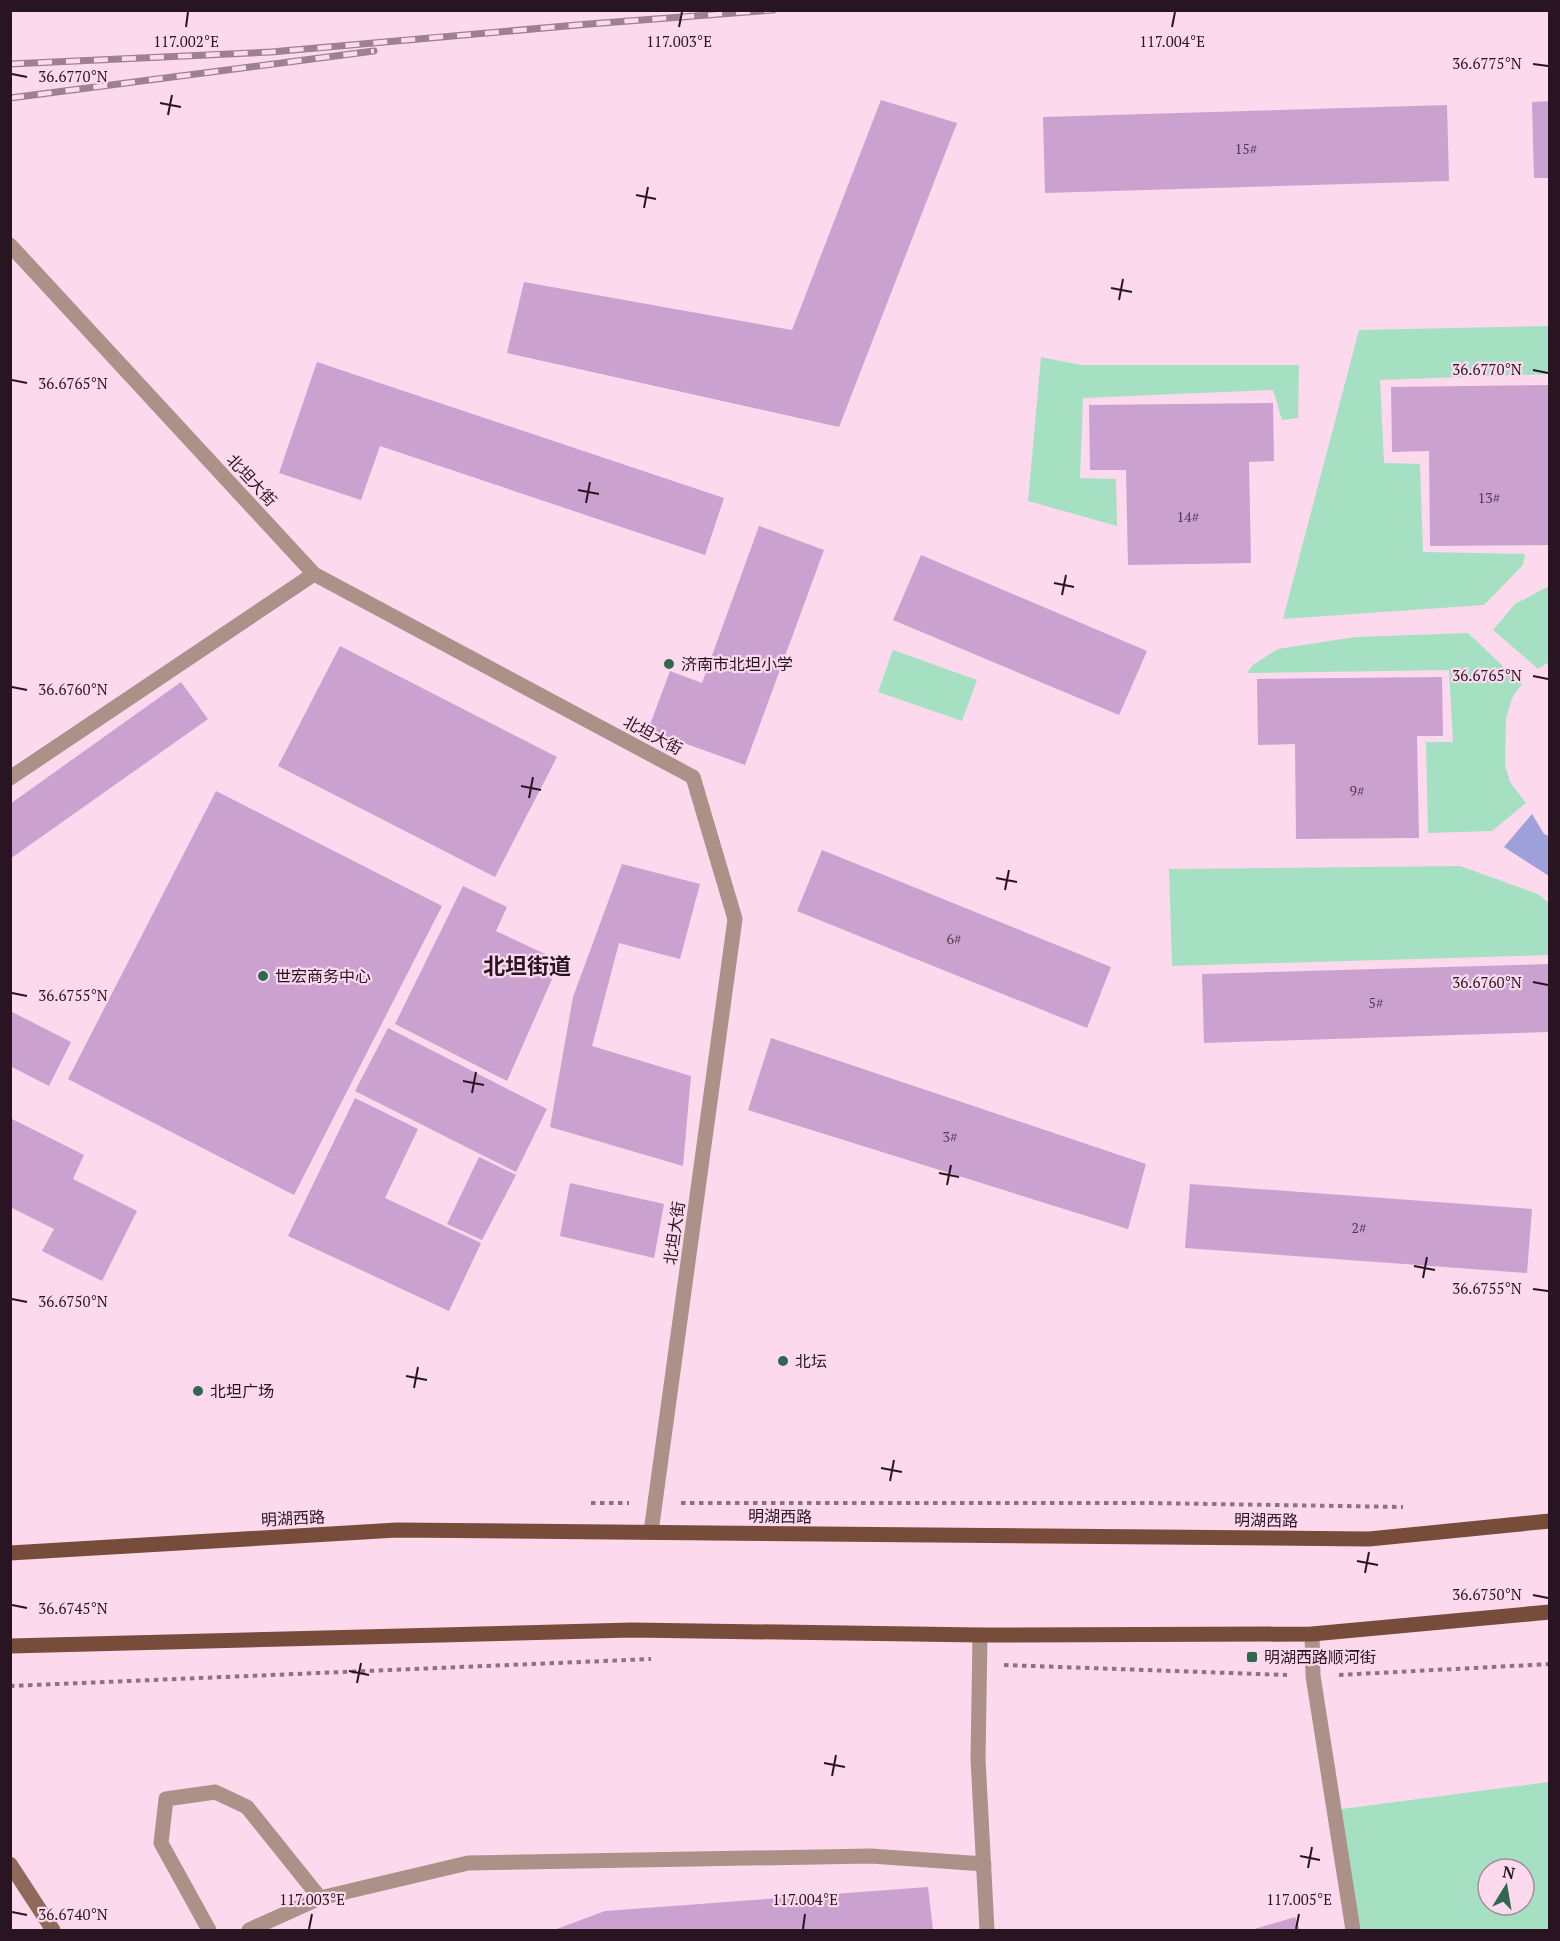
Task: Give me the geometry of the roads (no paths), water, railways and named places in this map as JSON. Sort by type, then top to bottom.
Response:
[{"type":"main road","name":"明湖西路","points":[[10,1553],[397,1530],[1369,1539],[1550,1521]]},
{"type":"main road","points":[[10,1646],[632,1630],[980,1635],[1312,1634],[1550,1612]]},
{"type":"main road","points":[[10,1864],[53,1930]]},
{"type":"street","name":"北坦大街","points":[[10,245],[314,574],[693,777],[735,919],[651,1532]]},
{"type":"street","points":[[10,778],[314,574]]},
{"type":"street","points":[[1312,1634],[1312,1676],[1353,1930]]},
{"type":"street","points":[[980,1635],[978,1759],[987,1930]]},
{"type":"street","points":[[209,1930],[161,1843],[166,1799],[214,1792],[247,1807],[320,1898]]},
{"type":"street","points":[[249,1930],[320,1898],[468,1863],[871,1856],[984,1864]]},
{"type":"water","points":[[1532,814],[1544,834],[1549,836],[1549,876],[1504,847]]},
{"type":"railway","points":[[10,64],[271,52],[773,10]]},
{"type":"railway","points":[[10,98],[374,51]]},
{"type":"place","name":"济南市北坦小学","points":[[669,664]]},
{"type":"place","name":"世宏商务中心","points":[[263,976]]},
{"type":"place","name":"北坛","points":[[783,1361]]},
{"type":"place","name":"北坦广场","points":[[198,1391]]},
{"type":"place","name":"明湖西路顺河街","points":[[1252,1657]]},
{"type":"district","name":"北坦街道","points":[[527,966]]}]
